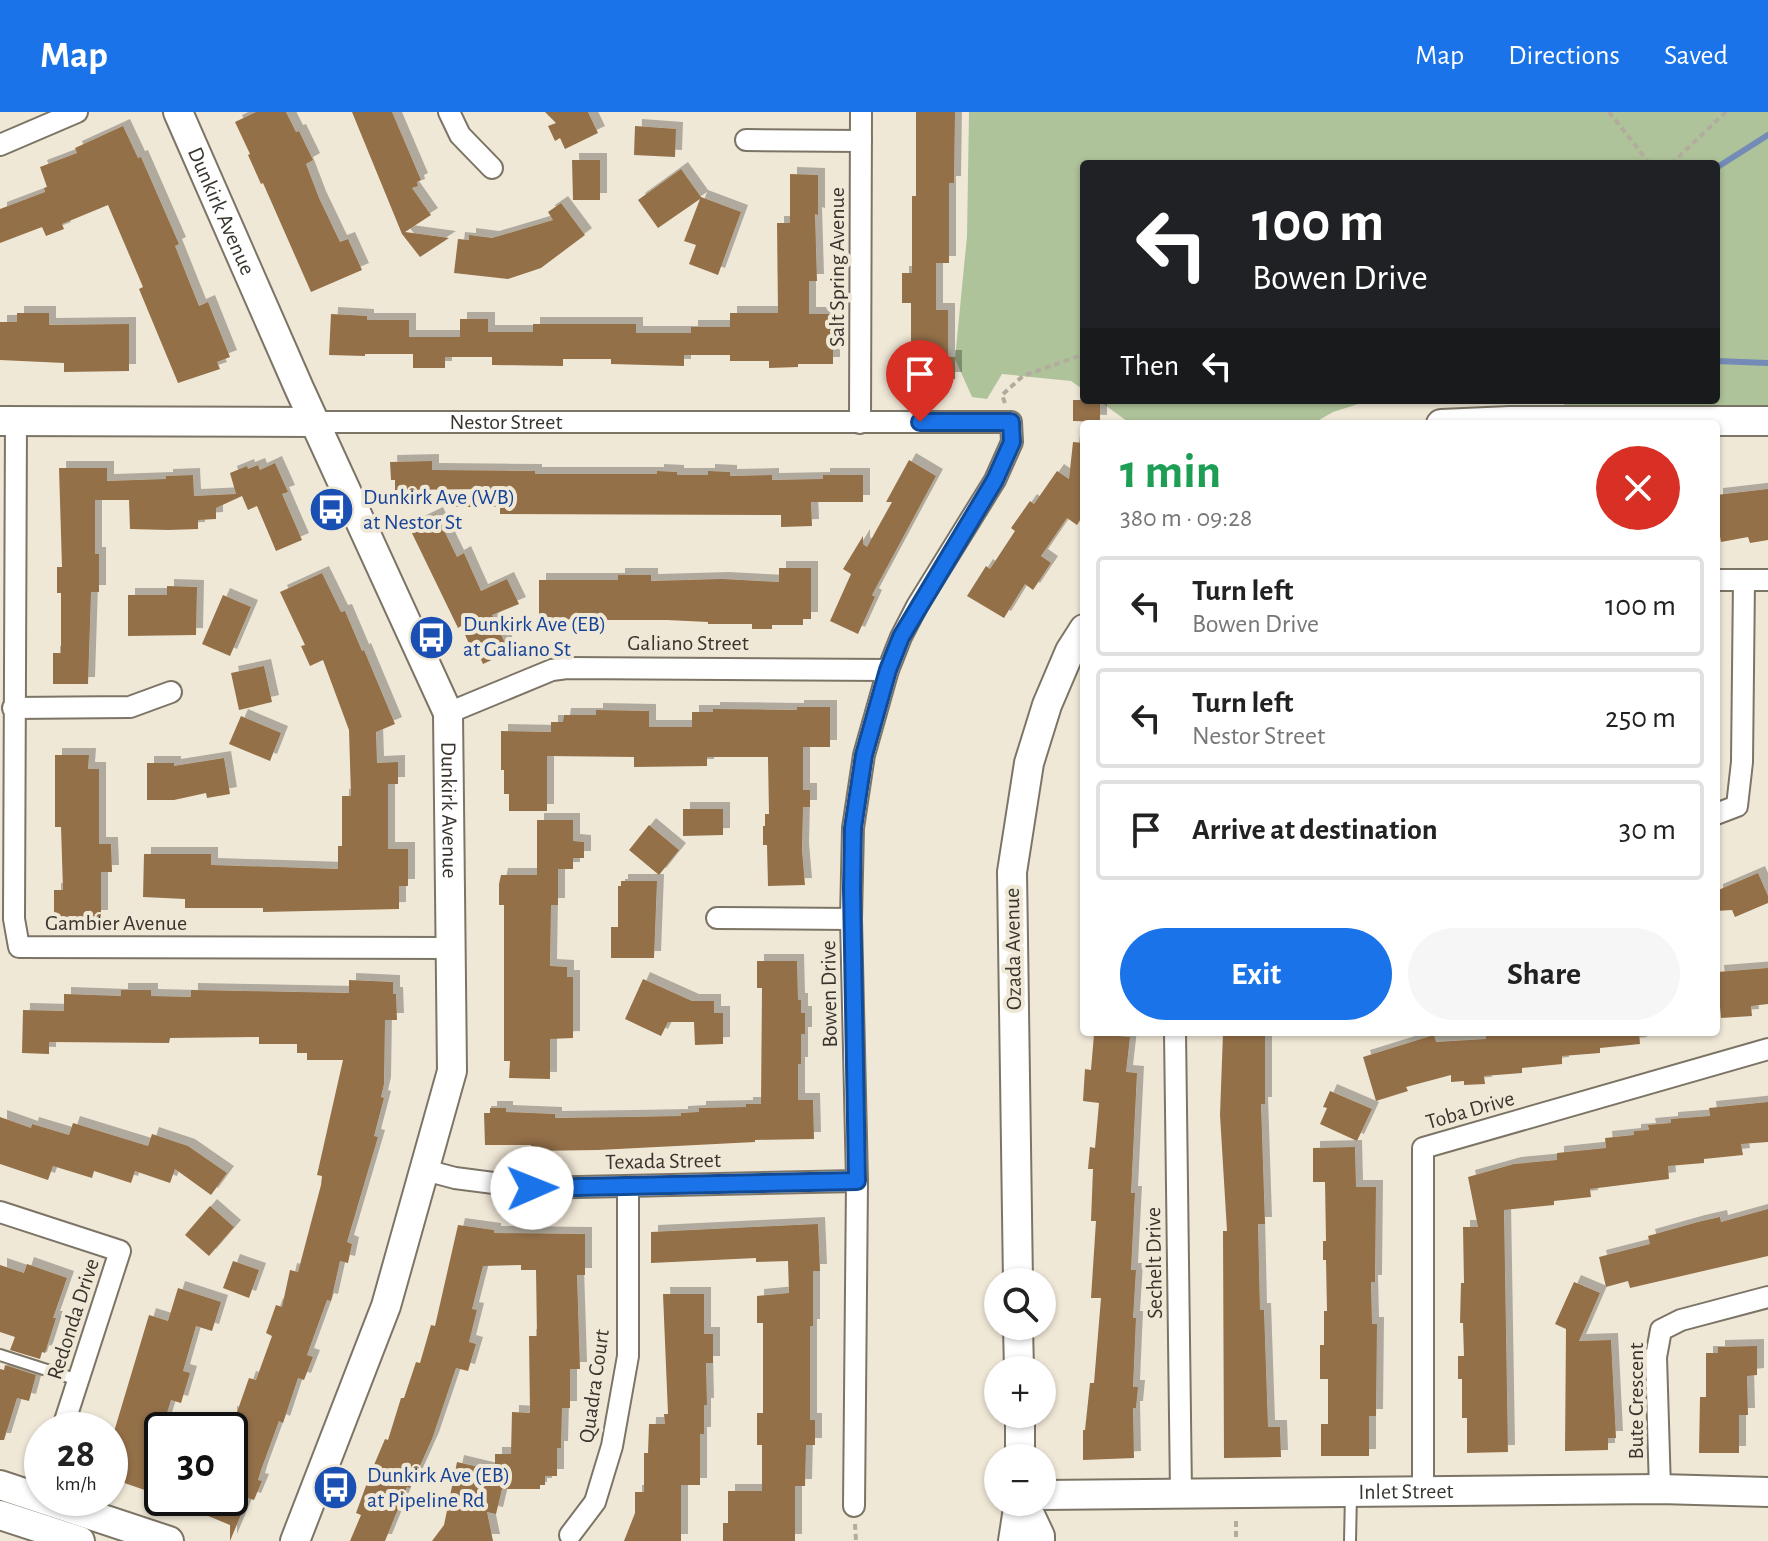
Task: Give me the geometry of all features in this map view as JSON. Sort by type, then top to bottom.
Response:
[{"type":"street","points":[[0,145],[77,112]]},
{"type":"street","name":"Dunkirk Avenue","points":[[178,112],[314,422],[448,713],[452,1071],[386,1306],[295,1541]]},
{"type":"street","points":[[449,112],[460,135],[492,168]]},
{"type":"street","name":"Salt Spring Avenue","points":[[860,423],[861,112]]},
{"type":"street","points":[[746,140],[861,141]]},
{"type":"street","points":[[1720,421],[1768,421]]},
{"type":"street","name":"Nestor Street","points":[[8,422],[1011,422]]},
{"type":"street","name":"Gambier Avenue","points":[[8,422],[14,919],[19,947],[451,948]]},
{"type":"street","name":"Bowen Drive","points":[[854,1506],[857,1181],[851,919],[853,828],[864,755],[888,670],[917,606],[995,480],[1012,442],[1011,422]]},
{"type":"street","points":[[1720,580],[1768,580]]},
{"type":"street","points":[[1720,812],[1737,806],[1742,762],[1744,580]]},
{"type":"street","name":"Ozada Avenue","points":[[1018,1268],[1012,872],[1029,763],[1047,705],[1080,635]]},
{"type":"street","name":"Galiano Street","points":[[448,713],[552,670],[567,668],[888,670]]},
{"type":"street","points":[[13,708],[130,707],[171,692]]},
{"type":"street","points":[[717,918],[851,919]]},
{"type":"street","name":"Sechelt Drive","points":[[1175,1036],[1181,1493]]},
{"type":"street","name":"Toba Drive","points":[[1423,1491],[1423,1148],[1768,1049]]},
{"type":"street","name":"Texada Street","points":[[425,1170],[450,1177],[532,1188],[857,1181]]},
{"type":"street","name":"Quadra Court","points":[[570,1535],[595,1502],[612,1446],[628,1356],[628,1186]]},
{"type":"street","name":"Redonda Drive","points":[[0,1212],[120,1251],[68,1412]]},
{"type":"street","name":"Bute Crescent","points":[[1660,1489],[1656,1357],[1661,1330],[1681,1320],[1768,1297]]},
{"type":"street","points":[[0,1485],[24,1491]]},
{"type":"street","name":"Inlet Street","points":[[1056,1495],[1660,1489],[1768,1492]]},
{"type":"street","points":[[98,1516],[169,1541]]},
{"type":"street","points":[[1013,1541],[1019,1516]]},
{"type":"street","points":[[1028,1516],[1040,1541]]},
{"type":"street","points":[[17,1523],[80,1541]]},
{"type":"lane","points":[[0,1355],[78,1380]]},
{"type":"lane","points":[[1350,1541],[1351,1492]]},
{"type":"path","points":[[1609,112],[1647,160]]},
{"type":"path","points":[[1675,160],[1726,112]]},
{"type":"path","points":[[1011,422],[1002,395],[1023,376],[1080,355]]},
{"type":"path","points":[[1236,1521],[1236,1541]]},
{"type":"green space","points":[[969,112],[1768,112],[1768,406],[1568,410],[1564,404],[1720,404],[1720,160],[1080,160],[1080,387],[1071,381],[1002,374],[987,399],[972,397],[955,359],[967,236]]},
{"type":"green space","points":[[1104,404],[1358,404],[1319,420],[1126,420]]},
{"type":"building","points":[[256,112],[286,112],[296,132],[299,131],[313,160],[306,164],[319,198],[340,242],[348,239],[362,270],[311,292],[235,122]]},
{"type":"building","points":[[352,112],[392,112],[421,180],[417,182],[418,186],[412,188],[431,215],[405,232],[449,238],[420,257],[402,234]]},
{"type":"building","points":[[545,112],[588,112],[598,133],[565,149],[560,138],[555,141],[548,126],[556,123]]},
{"type":"building","points":[[916,112],[955,112],[954,183],[949,183],[949,263],[936,263],[936,310],[948,310],[948,357],[955,357],[955,379],[920,379],[920,342],[911,342],[911,303],[902,303],[902,273],[912,273]]},
{"type":"building","points":[[123,126],[138,158],[141,157],[179,244],[175,246],[199,306],[208,302],[230,357],[217,362],[220,369],[178,383],[139,289],[143,287],[108,205],[62,224],[64,229],[46,236],[42,227],[0,243],[0,209],[45,192],[44,188],[47,187],[40,167],[77,153],[75,148]]},
{"type":"building","points":[[635,126],[676,129],[675,157],[634,155]]},
{"type":"building","points":[[572,160],[600,160],[600,200],[573,200]]},
{"type":"building","points":[[681,169],[701,197],[741,212],[718,275],[689,264],[696,245],[684,241],[700,199],[658,228],[638,200]]},
{"type":"building","points":[[790,174],[818,175],[818,215],[815,214],[817,281],[809,281],[809,314],[833,314],[833,364],[769,368],[769,361],[730,361],[730,355],[684,355],[684,366],[611,364],[611,359],[563,359],[563,366],[492,365],[492,357],[445,357],[445,368],[413,368],[413,354],[329,355],[331,314],[367,316],[367,320],[409,320],[409,337],[460,337],[460,319],[488,319],[488,332],[533,332],[533,324],[636,324],[636,333],[691,333],[691,327],[730,327],[730,313],[778,313],[777,223],[790,223]]},
{"type":"building","points":[[561,203],[585,235],[541,268],[508,279],[454,273],[458,239],[469,240],[469,235],[492,238],[553,220],[548,212]]},
{"type":"building","points":[[17,313],[49,313],[49,325],[129,324],[129,371],[64,372],[64,363],[0,360],[0,322],[17,322]]},
{"type":"building","points":[[1073,400],[1080,400],[1080,404],[1100,404],[1100,420],[1073,421]]},
{"type":"building","points":[[1073,442],[1080,443],[1080,520],[1077,525],[1067,518],[1041,556],[1051,563],[1033,590],[1025,584],[1004,618],[967,596],[986,566],[990,569],[1015,531],[1011,528],[1030,501],[1034,504],[1057,471],[1069,479]]},
{"type":"building","points":[[909,460],[936,476],[872,595],[875,597],[858,634],[830,621],[851,574],[843,569],[863,536],[863,544],[867,547],[892,502],[886,502]]},
{"type":"building","points":[[432,461],[432,470],[535,471],[535,474],[657,474],[657,471],[677,472],[677,475],[708,475],[708,471],[730,472],[730,476],[772,475],[772,480],[863,475],[863,502],[811,502],[812,526],[781,527],[781,515],[500,514],[500,507],[451,507],[488,489],[395,490],[390,462]]},
{"type":"building","points":[[275,463],[288,492],[282,494],[302,540],[276,551],[257,506],[248,510],[242,496],[216,508],[216,519],[198,520],[198,529],[168,530],[130,529],[129,500],[95,500],[99,592],[91,592],[88,684],[53,684],[53,653],[61,653],[61,593],[57,593],[57,567],[62,567],[59,468],[107,468],[107,481],[193,475],[194,496],[236,494],[230,473],[247,466],[248,469],[258,465],[260,470]]},
{"type":"building","points":[[1768,489],[1768,540],[1750,543],[1748,537],[1721,542],[1720,495]]},
{"type":"building","points":[[436,514],[457,557],[464,553],[481,591],[507,579],[519,604],[492,615],[509,652],[483,664],[475,646],[471,648],[461,626],[458,628],[409,527]]},
{"type":"building","points":[[779,568],[811,568],[811,619],[803,619],[803,625],[772,625],[772,629],[752,629],[752,624],[667,620],[597,618],[539,621],[539,580],[618,580],[618,575],[651,575],[651,581],[722,579],[779,582]]},
{"type":"building","points":[[322,573],[364,650],[395,724],[376,732],[377,763],[398,762],[398,784],[388,784],[388,849],[408,849],[408,886],[399,886],[399,909],[263,912],[263,908],[185,908],[185,899],[143,897],[144,854],[211,854],[211,865],[338,869],[338,846],[342,846],[342,796],[351,796],[349,730],[323,660],[310,666],[301,646],[305,645],[280,592]]},
{"type":"building","points":[[167,586],[197,587],[196,635],[128,636],[128,595],[167,595]]},
{"type":"building","points":[[223,595],[251,607],[230,656],[202,644]]},
{"type":"building","points":[[264,666],[272,702],[239,710],[231,673]]},
{"type":"building","points":[[797,707],[830,707],[830,747],[803,747],[803,790],[810,790],[810,807],[803,807],[805,885],[768,886],[767,845],[763,845],[763,826],[765,814],[769,814],[768,757],[707,757],[707,766],[634,767],[634,757],[547,756],[547,811],[509,811],[509,794],[504,794],[504,770],[501,770],[501,731],[551,732],[551,722],[563,722],[564,715],[596,715],[596,710],[649,711],[649,727],[692,727],[692,712],[713,712],[713,709],[797,710]]},
{"type":"building","points":[[241,716],[281,733],[270,761],[229,744]]},
{"type":"building","points":[[55,755],[89,755],[88,769],[99,769],[99,844],[111,844],[112,872],[101,872],[101,917],[54,917],[54,890],[63,890],[61,827],[55,827]]},
{"type":"building","points":[[224,758],[230,794],[207,798],[206,793],[174,800],[147,800],[147,763],[174,763],[174,766]]},
{"type":"building","points":[[683,809],[723,809],[723,835],[683,836]]},
{"type":"building","points":[[537,820],[573,820],[573,841],[584,842],[584,858],[573,858],[573,869],[558,869],[558,905],[551,905],[550,966],[567,967],[567,977],[573,977],[573,1038],[550,1039],[550,1079],[509,1078],[510,1061],[504,1061],[504,905],[499,905],[499,884],[501,875],[537,875]]},
{"type":"building","points":[[649,825],[679,850],[659,875],[629,850]]},
{"type":"building","points":[[1758,873],[1768,903],[1735,917],[1732,910],[1720,911],[1720,889]]},
{"type":"building","points":[[621,881],[657,881],[654,958],[611,958],[611,927],[618,927],[618,886],[621,886]]},
{"type":"building","points":[[757,961],[797,961],[798,1000],[801,1000],[801,1013],[805,1013],[801,1064],[798,1064],[798,1100],[813,1100],[814,1139],[598,1150],[531,1151],[531,1145],[485,1145],[484,1113],[490,1113],[490,1108],[506,1108],[506,1112],[555,1114],[555,1118],[628,1117],[681,1116],[681,1113],[699,1112],[699,1108],[761,1104],[762,988],[757,988]]},
{"type":"building","points":[[1768,968],[1768,1004],[1751,1006],[1752,1016],[1721,1018],[1720,972]]},
{"type":"building","points":[[643,979],[692,1001],[714,1001],[714,1013],[723,1013],[723,1044],[695,1045],[694,1022],[668,1022],[661,1036],[625,1019]]},
{"type":"building","points":[[349,980],[393,982],[393,994],[396,994],[397,1020],[385,1020],[381,1097],[384,1098],[374,1136],[378,1137],[347,1242],[352,1244],[348,1263],[340,1261],[331,1301],[327,1300],[307,1355],[313,1357],[304,1380],[298,1378],[283,1423],[279,1421],[254,1500],[248,1498],[248,1412],[237,1412],[249,1378],[256,1380],[272,1336],[266,1333],[276,1305],[282,1307],[290,1270],[298,1272],[321,1185],[322,1176],[317,1175],[343,1060],[307,1060],[307,1053],[297,1053],[297,1044],[259,1044],[259,1037],[170,1038],[169,1043],[49,1042],[49,1054],[22,1053],[23,1010],[64,1011],[64,994],[121,996],[121,990],[151,990],[151,996],[191,997],[191,990],[349,993]]},
{"type":"building","points":[[1094,1036],[1130,1037],[1126,1072],[1137,1073],[1131,1193],[1135,1193],[1131,1270],[1136,1270],[1133,1387],[1138,1387],[1136,1408],[1133,1408],[1134,1458],[1083,1460],[1083,1430],[1090,1383],[1094,1383],[1101,1298],[1091,1298],[1096,1221],[1091,1221],[1093,1169],[1088,1169],[1090,1147],[1095,1148],[1099,1103],[1083,1101],[1085,1069],[1091,1070]]},
{"type":"building","points":[[1223,1036],[1265,1036],[1265,1104],[1261,1104],[1265,1224],[1258,1224],[1260,1310],[1264,1310],[1268,1427],[1280,1427],[1281,1457],[1224,1458],[1223,1231],[1227,1231],[1220,1115]]},
{"type":"building","points":[[1431,1036],[1434,1036],[1436,1042],[1486,1039],[1486,1036],[1639,1036],[1640,1044],[1600,1048],[1600,1053],[1562,1056],[1562,1064],[1522,1068],[1522,1073],[1484,1076],[1485,1084],[1451,1082],[1451,1075],[1406,1087],[1408,1091],[1376,1101],[1363,1057]]},
{"type":"building","points":[[1330,1091],[1372,1109],[1357,1141],[1320,1124]]},
{"type":"building","points":[[1768,1102],[1768,1142],[1741,1144],[1743,1155],[1668,1166],[1669,1179],[1590,1189],[1591,1197],[1554,1201],[1554,1205],[1504,1210],[1508,1452],[1467,1453],[1467,1418],[1462,1418],[1462,1379],[1458,1379],[1458,1356],[1464,1356],[1463,1323],[1460,1323],[1461,1283],[1464,1283],[1463,1227],[1478,1227],[1468,1177],[1514,1164],[1557,1160],[1557,1153],[1606,1148],[1605,1138],[1634,1135],[1634,1131],[1649,1130],[1648,1125],[1671,1123],[1671,1119],[1710,1116],[1709,1108]]},
{"type":"building","points":[[0,1117],[31,1128],[32,1124],[69,1135],[73,1123],[148,1146],[152,1134],[188,1146],[227,1173],[211,1195],[175,1169],[170,1183],[135,1171],[131,1183],[94,1171],[92,1178],[53,1166],[48,1180],[0,1164]]},
{"type":"building","points":[[1355,1147],[1356,1187],[1376,1187],[1375,1282],[1371,1282],[1372,1324],[1377,1324],[1376,1416],[1369,1416],[1369,1456],[1321,1456],[1321,1424],[1328,1424],[1328,1379],[1320,1379],[1320,1345],[1324,1345],[1324,1311],[1327,1311],[1326,1260],[1323,1260],[1323,1241],[1326,1241],[1325,1182],[1313,1182],[1313,1148]]},
{"type":"building","points":[[210,1206],[234,1227],[209,1256],[185,1235]]},
{"type":"building","points":[[1768,1209],[1768,1256],[1630,1288],[1628,1281],[1606,1287],[1599,1257],[1650,1244],[1648,1236],[1720,1217],[1721,1222]]},
{"type":"building","points":[[818,1224],[820,1271],[813,1271],[813,1326],[810,1326],[810,1420],[815,1420],[815,1445],[806,1445],[805,1486],[795,1486],[795,1541],[723,1541],[723,1523],[728,1523],[728,1491],[762,1491],[762,1445],[757,1445],[757,1413],[763,1413],[763,1323],[757,1323],[757,1296],[789,1293],[788,1261],[756,1262],[756,1258],[651,1263],[651,1232]]},
{"type":"building","points":[[458,1225],[494,1230],[494,1233],[585,1234],[585,1275],[577,1275],[580,1369],[570,1369],[570,1408],[562,1408],[557,1476],[545,1476],[545,1485],[540,1485],[540,1489],[502,1489],[496,1514],[487,1512],[493,1541],[432,1541],[444,1525],[457,1462],[495,1471],[495,1454],[511,1454],[512,1412],[530,1413],[529,1336],[537,1336],[536,1270],[521,1270],[521,1265],[483,1266],[472,1309],[477,1310],[469,1342],[476,1344],[468,1371],[456,1368],[432,1439],[410,1488],[407,1487],[385,1541],[350,1541],[361,1515],[356,1513],[371,1472],[385,1439],[388,1440],[416,1362],[420,1363],[431,1325],[435,1326]]},
{"type":"building","points":[[233,1261],[259,1270],[249,1298],[223,1288]]},
{"type":"building","points":[[27,1264],[67,1278],[45,1353],[42,1352],[40,1359],[10,1350],[15,1337],[0,1332],[0,1265],[24,1273]]},
{"type":"building","points":[[1574,1282],[1600,1293],[1579,1341],[1611,1340],[1616,1438],[1608,1438],[1608,1450],[1565,1451],[1566,1329],[1555,1324]]},
{"type":"building","points":[[178,1288],[221,1302],[212,1331],[196,1326],[183,1371],[190,1373],[181,1403],[171,1400],[167,1412],[144,1412],[144,1490],[128,1484],[128,1412],[120,1412],[149,1315],[168,1321]]},
{"type":"building","points":[[663,1294],[704,1294],[704,1334],[713,1334],[713,1363],[706,1363],[707,1405],[704,1405],[704,1434],[700,1434],[700,1485],[681,1485],[681,1541],[624,1541],[635,1513],[635,1492],[644,1492],[644,1453],[648,1453],[649,1424],[665,1424],[664,1414],[668,1414]]},
{"type":"building","points":[[1757,1346],[1757,1375],[1747,1376],[1748,1415],[1739,1415],[1739,1453],[1699,1453],[1700,1397],[1706,1397],[1706,1353],[1718,1353],[1718,1347]]},
{"type":"building","points":[[5,1365],[36,1375],[29,1401],[17,1398],[4,1440],[0,1440],[0,1369],[4,1370]]},
{"type":"building","points":[[208,1516],[240,1516],[230,1541],[230,1525]]},
{"type":"waterway","points":[[1720,165],[1768,135]]},
{"type":"waterway","points":[[1720,361],[1768,363]]},
{"type":"place","name":"Dunkirk Ave (WB) at Nestor St","points":[[332,510]]},
{"type":"place","name":"Dunkirk Ave (EB) at Galiano St","points":[[432,637]]},
{"type":"place","name":"Dunkirk Ave (EB) at Pipeline Rd","points":[[336,1488]]},
{"type":"route","points":[[532,1188],[857,1181],[853,828],[864,755],[888,670],[901,637],[995,480],[1012,442],[1011,422],[920,422]]}]
